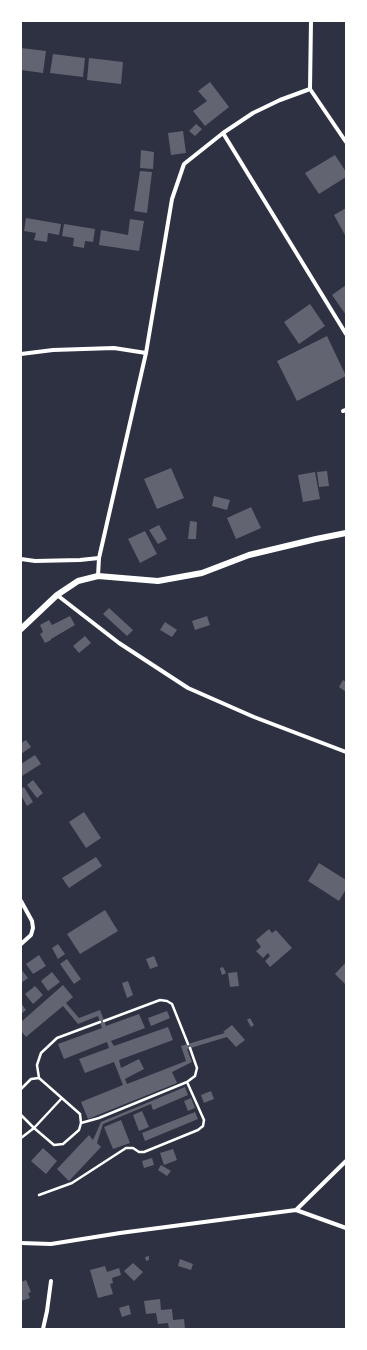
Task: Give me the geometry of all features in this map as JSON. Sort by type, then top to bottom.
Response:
[{"type":"street","points":[[311,21],[310,89],[346,142]]},
{"type":"street","points":[[98,576],[99,558],[146,353],[172,199],[184,164],[223,133],[253,113],[280,100],[310,89]]},
{"type":"street","points":[[223,133],[346,334]]},
{"type":"street","points":[[21,354],[53,350],[114,348],[146,353]]},
{"type":"street","points":[[21,628],[57,595],[78,581],[98,576],[158,581],[202,573],[249,555],[346,533]]},
{"type":"street","points":[[21,559],[43,561],[99,558]]},
{"type":"street","points":[[57,595],[119,643],[188,688],[346,752]]},
{"type":"street","points":[[21,901],[32,921],[33,928],[31,936],[21,944]]},
{"type":"street","points":[[296,1210],[346,1161]]},
{"type":"street","points":[[21,1243],[51,1244],[120,1232],[296,1210],[346,1228]]},
{"type":"street","points":[[43,1329],[51,1281]]},
{"type":"lane","points":[[104,1021],[160,1000],[167,1001],[172,1004],[188,1044]]},
{"type":"lane","points":[[21,1115],[54,1145],[63,1144],[79,1130],[81,1124],[80,1114],[40,1078],[37,1065],[41,1053],[57,1038],[100,1022]]},
{"type":"lane","points":[[81,1124],[187,1082],[195,1076],[197,1068],[190,1048]]},
{"type":"lane","points":[[21,1089],[31,1079],[40,1078]]},
{"type":"lane","points":[[39,1195],[72,1183],[126,1148],[133,1148],[139,1152],[144,1152],[198,1130],[203,1126],[204,1120],[187,1082]]},
{"type":"lane","points":[[21,1138],[34,1128],[62,1098]]},
{"type":"building","points":[[21,48],[46,51],[43,73],[21,70]]},
{"type":"building","points":[[53,54],[85,58],[83,77],[50,73]]},
{"type":"building","points":[[89,58],[123,62],[121,84],[87,80]]},
{"type":"building","points":[[210,82],[229,107],[205,126],[193,111],[207,101],[198,91]]},
{"type":"building","points":[[196,124],[202,129],[195,136],[189,131]]},
{"type":"building","points":[[183,131],[186,153],[171,155],[168,133]]},
{"type":"building","points":[[141,150],[154,152],[153,169],[140,168]]},
{"type":"building","points":[[335,155],[346,172],[346,177],[319,194],[305,173]]},
{"type":"building","points":[[140,171],[152,172],[147,213],[134,211]]},
{"type":"building","points":[[346,208],[346,237],[334,215]]},
{"type":"building","points":[[26,218],[61,224],[59,235],[48,233],[47,242],[34,240],[36,233],[24,231]]},
{"type":"building","points":[[130,219],[144,221],[139,251],[99,245],[101,230],[128,235]]},
{"type":"building","points":[[64,224],[95,229],[93,242],[85,241],[84,248],[73,246],[74,238],[62,236]]},
{"type":"building","points":[[346,285],[346,315],[332,295]]},
{"type":"building","points":[[310,304],[325,326],[299,344],[284,322]]},
{"type":"building","points":[[327,336],[346,376],[297,401],[277,361]]},
{"type":"building","points":[[171,468],[184,498],[157,509],[144,479]]},
{"type":"building","points":[[327,471],[329,486],[319,487],[317,472]]},
{"type":"building","points":[[315,472],[320,499],[303,502],[298,475]]},
{"type":"building","points":[[214,496],[230,500],[227,510],[212,506]]},
{"type":"building","points":[[251,507],[261,528],[236,539],[227,518]]},
{"type":"building","points":[[190,521],[197,522],[196,539],[188,539]]},
{"type":"building","points":[[159,525],[167,539],[158,544],[149,530]]},
{"type":"building","points":[[145,531],[157,554],[140,563],[128,539]]},
{"type":"building","points":[[109,608],[133,630],[127,636],[103,614]]},
{"type":"building","points":[[70,616],[75,625],[45,643],[40,634],[43,632],[40,625],[49,620],[52,625]]},
{"type":"building","points":[[207,616],[210,625],[195,630],[192,621]]},
{"type":"building","points":[[165,622],[177,630],[172,637],[160,630]]},
{"type":"building","points":[[85,636],[91,643],[79,653],[73,646]]},
{"type":"building","points":[[343,680],[346,682],[346,692],[339,687]]},
{"type":"building","points":[[26,740],[31,747],[21,754],[21,743]]},
{"type":"building","points":[[35,755],[41,764],[22,776],[21,764]]},
{"type":"building","points":[[33,780],[43,793],[37,798],[27,785]]},
{"type":"building","points":[[24,787],[33,802],[27,806],[21,795],[21,789]]},
{"type":"building","points":[[84,812],[101,838],[86,848],[69,822]]},
{"type":"building","points":[[96,857],[102,866],[69,888],[62,878]]},
{"type":"building","points":[[319,863],[346,880],[346,889],[339,901],[308,881]]},
{"type":"building","points":[[105,910],[118,931],[80,954],[67,934]]},
{"type":"building","points":[[269,929],[272,933],[276,930],[292,948],[270,967],[265,961],[270,956],[268,953],[263,958],[256,951],[261,947],[256,940]]},
{"type":"building","points":[[58,944],[65,954],[58,959],[52,948]]},
{"type":"building","points":[[39,955],[46,966],[33,974],[26,964]]},
{"type":"building","points":[[154,956],[158,966],[150,969],[146,959]]},
{"type":"building","points":[[67,959],[81,979],[74,984],[60,964]]},
{"type":"building","points":[[346,962],[346,985],[335,974]]},
{"type":"building","points":[[223,967],[226,973],[222,975],[220,968]]},
{"type":"building","points":[[21,969],[28,978],[21,983]]},
{"type":"building","points":[[52,972],[60,982],[48,991],[41,981]]},
{"type":"building","points":[[237,972],[239,986],[230,987],[228,973]]},
{"type":"building","points":[[128,981],[133,995],[127,998],[122,983]]},
{"type":"building","points":[[63,985],[73,997],[66,1003],[79,1018],[100,1010],[106,1026],[139,1014],[145,1028],[111,1041],[114,1046],[168,1027],[173,1040],[119,1060],[121,1068],[139,1059],[144,1069],[125,1079],[127,1084],[186,1061],[181,1046],[225,1033],[223,1032],[232,1025],[245,1040],[236,1047],[227,1037],[187,1049],[192,1062],[172,1072],[177,1083],[88,1119],[81,1102],[123,1085],[114,1062],[85,1073],[79,1059],[109,1048],[107,1042],[64,1059],[58,1044],[102,1028],[98,1016],[78,1024],[63,1006],[26,1037],[21,1031],[21,1022]]},
{"type":"building","points":[[35,986],[43,995],[33,1004],[25,994]]},
{"type":"building","points":[[21,1003],[26,1010],[21,1014]]},
{"type":"building","points":[[167,1011],[170,1018],[151,1026],[148,1018]]},
{"type":"building","points":[[250,1018],[254,1025],[251,1027],[247,1020]]},
{"type":"building","points":[[185,1087],[188,1095],[153,1110],[151,1104],[103,1124],[97,1143],[101,1147],[69,1181],[57,1169],[89,1135],[93,1140],[101,1122]]},
{"type":"building","points":[[211,1091],[214,1099],[204,1103],[201,1095]]},
{"type":"building","points":[[191,1098],[195,1108],[188,1111],[184,1101]]},
{"type":"building","points":[[142,1111],[149,1127],[139,1131],[133,1115]]},
{"type":"building","points":[[195,1112],[198,1119],[145,1141],[142,1133]]},
{"type":"building","points":[[121,1120],[130,1143],[113,1149],[104,1127]]},
{"type":"building","points":[[43,1148],[57,1161],[46,1174],[31,1161]]},
{"type":"building","points":[[173,1149],[177,1160],[164,1165],[160,1153]]},
{"type":"building","points":[[152,1158],[154,1165],[144,1168],[142,1161]]},
{"type":"building","points":[[161,1165],[171,1171],[167,1176],[158,1170]]},
{"type":"building","points":[[149,1256],[149,1260],[146,1261],[145,1257]]},
{"type":"building","points":[[180,1259],[193,1264],[191,1270],[178,1266]]},
{"type":"building","points":[[133,1263],[143,1272],[134,1281],[124,1271]]},
{"type":"building","points":[[105,1266],[107,1272],[119,1268],[121,1275],[112,1278],[113,1283],[110,1284],[113,1294],[98,1298],[90,1270]]},
{"type":"building","points":[[26,1280],[31,1292],[28,1293],[30,1298],[21,1301],[21,1282]]},
{"type":"building","points":[[160,1299],[161,1310],[172,1309],[173,1320],[184,1319],[185,1329],[169,1329],[168,1323],[158,1324],[156,1313],[146,1314],[144,1301]]},
{"type":"building","points":[[129,1305],[131,1314],[122,1317],[119,1308]]}]
